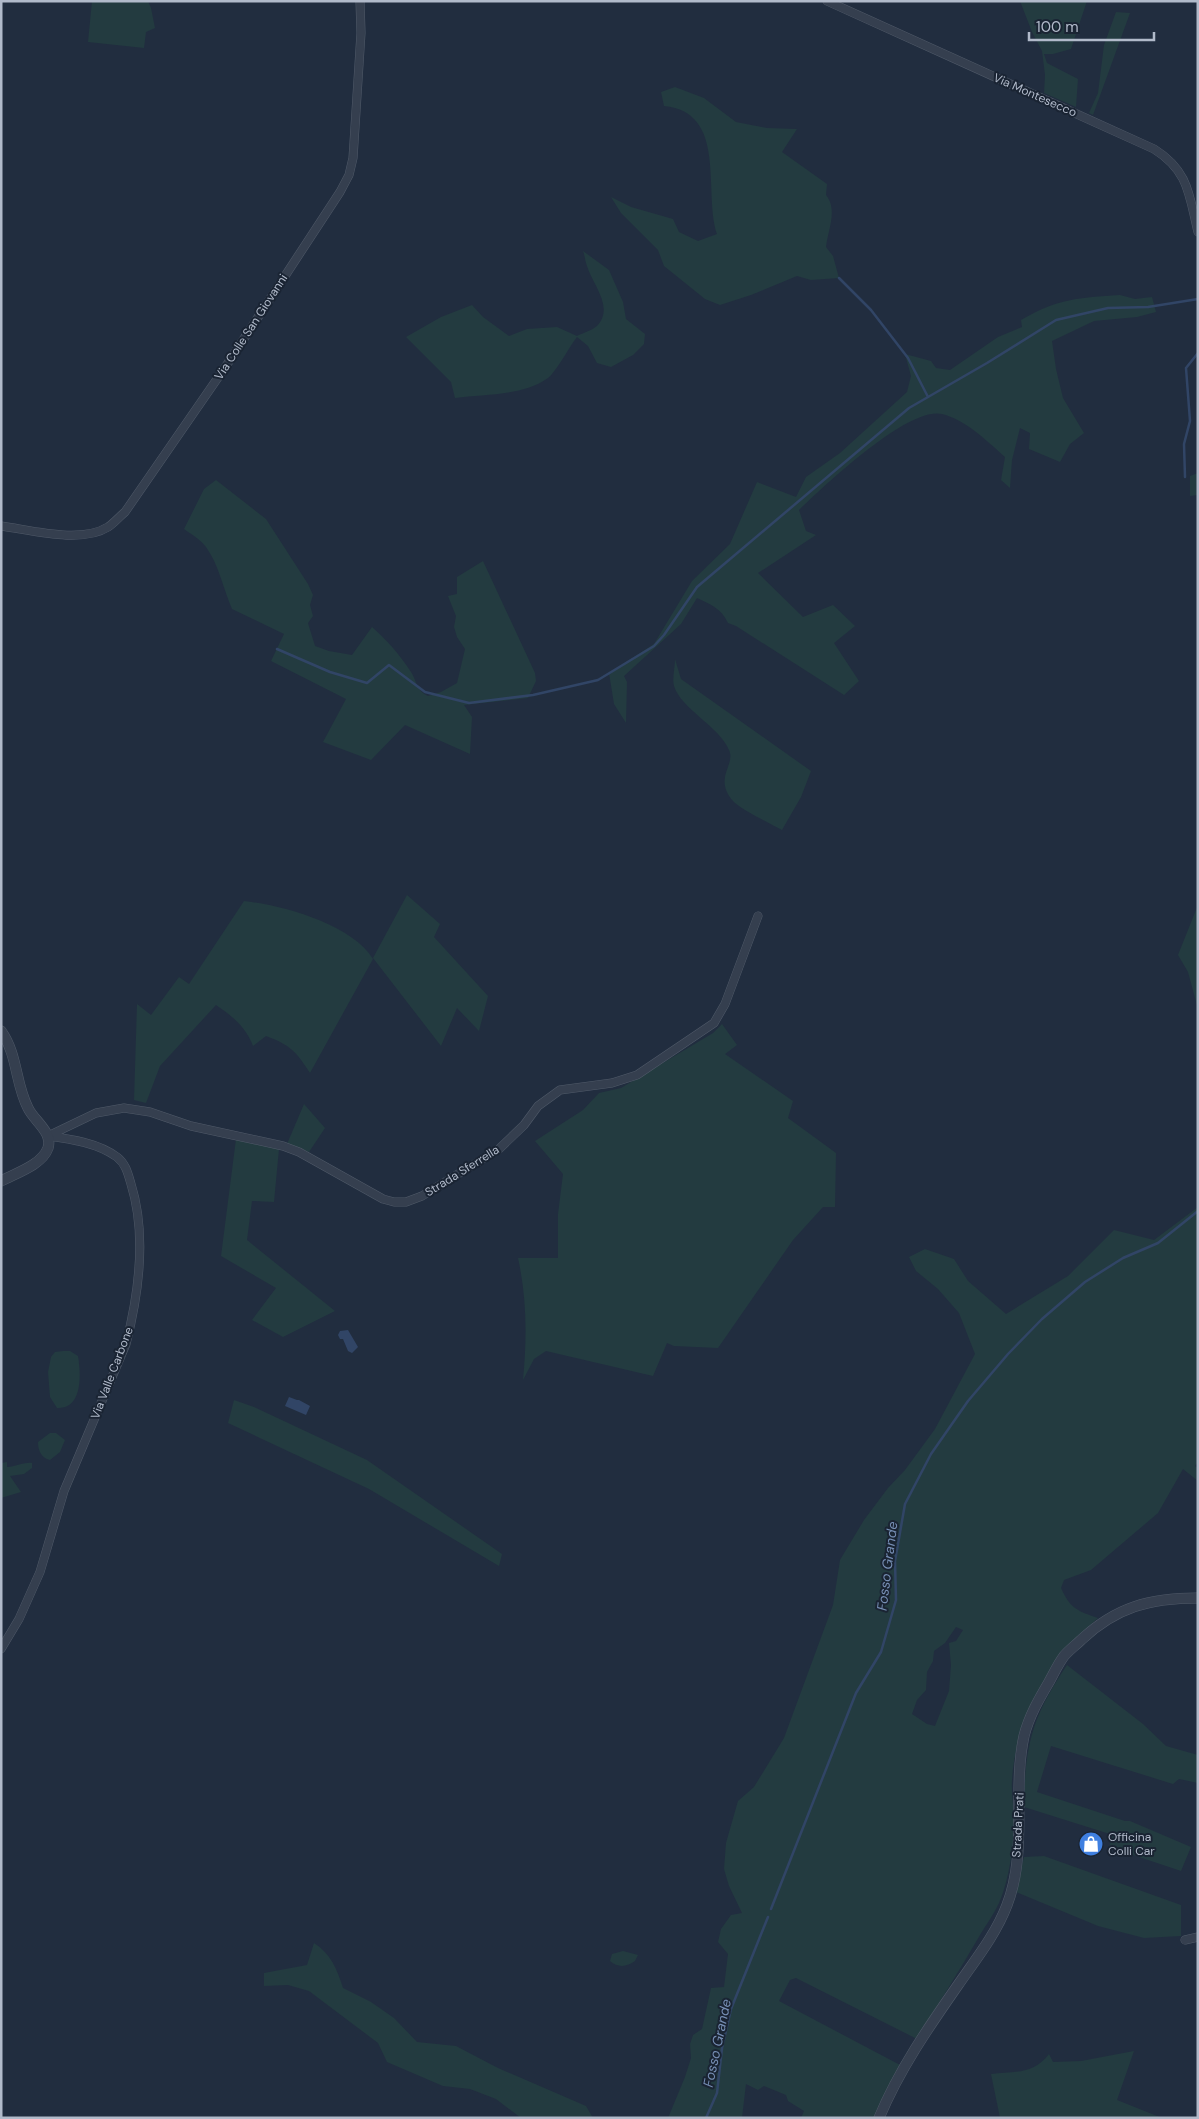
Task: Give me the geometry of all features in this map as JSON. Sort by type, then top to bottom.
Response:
[{"type":"street","name":"Via Colle San Giovanni","points":[[1,526],[78,535],[95,533],[108,527],[125,512],[226,366],[340,192],[349,175],[353,158],[361,33],[360,1]]},
{"type":"street","name":"Via Montesecco","points":[[827,1],[1154,149],[1168,158],[1183,175],[1198,232]]},
{"type":"street","name":"Strada Sferrella","points":[[48,1136],[96,1113],[124,1108],[150,1112],[191,1126],[283,1146],[314,1158],[383,1198],[394,1202],[406,1202],[422,1196],[499,1149],[524,1125],[538,1106],[560,1090],[612,1083],[637,1075],[714,1023],[725,1004],[758,916]]},
{"type":"street","points":[[1,1032],[14,1057],[28,1110],[48,1136],[49,1146],[45,1154],[36,1162],[1,1181]]},
{"type":"street","name":"Via Valle Carbone","points":[[1,1649],[19,1620],[40,1572],[64,1491],[126,1344],[132,1320],[138,1270],[140,1226],[137,1203],[123,1163],[117,1157],[97,1147],[73,1140],[48,1136]]},
{"type":"street","name":"Strada Prati","points":[[879,2118],[890,2091],[918,2043],[996,1930],[1008,1904],[1015,1877],[1024,1737],[1034,1708],[1065,1655],[1097,1625],[1123,1610],[1156,1600],[1198,1598]]},
{"type":"street","points":[[1185,1940],[1198,1937]]},
{"type":"green space","points":[[92,1],[148,1],[155,28],[146,32],[144,48],[88,42]]},
{"type":"green space","points":[[1020,1],[1087,1],[1071,49],[1053,54],[1044,54],[1047,63],[1078,79],[1076,107],[1044,93],[1045,75],[1042,51],[1032,32]]},
{"type":"green space","points":[[1116,12],[1130,13],[1093,115],[1089,113],[1098,93],[1104,45]]},
{"type":"green space","points":[[675,87],[704,98],[736,122],[767,128],[797,129],[782,152],[827,184],[826,195],[830,201],[832,213],[826,247],[833,256],[839,278],[811,280],[797,276],[751,295],[720,305],[705,299],[664,266],[658,250],[621,213],[611,197],[631,207],[673,219],[679,232],[698,241],[717,234],[713,217],[709,156],[705,138],[697,123],[684,111],[664,106],[661,92]]},
{"type":"green space","points":[[583,251],[609,270],[623,302],[626,319],[645,334],[644,344],[633,355],[611,367],[597,363],[588,346],[577,337],[551,375],[538,384],[515,391],[455,398],[451,382],[406,337],[441,317],[472,305],[483,317],[509,336],[527,329],[557,327],[577,336],[591,330],[598,325],[604,310],[600,295],[586,264]]},
{"type":"green space","points":[[1120,295],[1135,299],[1152,297],[1156,312],[1137,317],[1094,321],[1052,341],[1063,398],[1084,433],[1070,444],[1060,462],[1029,449],[1030,433],[1020,428],[1012,460],[1010,488],[1001,480],[1005,457],[991,444],[968,426],[951,417],[942,414],[927,415],[909,422],[867,450],[799,510],[806,531],[816,535],[758,573],[803,617],[833,605],[855,626],[834,643],[859,681],[844,695],[736,626],[728,623],[719,611],[697,598],[681,624],[624,676],[627,682],[626,723],[614,704],[609,673],[654,644],[692,581],[730,544],[757,482],[796,497],[806,477],[840,453],[907,392],[911,376],[905,354],[931,361],[936,368],[950,370],[998,337],[1022,327],[1021,320],[1047,307],[1080,298]]},
{"type":"green space","points":[[1198,473],[1198,495],[1190,496],[1190,476]]},
{"type":"green space","points":[[216,480],[266,519],[308,584],[313,595],[310,605],[313,616],[308,623],[315,646],[329,651],[352,655],[372,627],[398,654],[411,672],[419,688],[428,696],[441,692],[457,683],[465,649],[457,637],[454,627],[456,616],[448,596],[457,594],[457,577],[483,561],[535,673],[536,681],[528,698],[464,705],[472,717],[470,754],[405,725],[371,760],[323,742],[346,699],[271,661],[284,634],[232,609],[218,569],[206,547],[184,529],[204,489]]},
{"type":"green space","points":[[675,659],[681,679],[811,771],[801,797],[782,830],[742,808],[727,793],[725,779],[730,761],[729,750],[717,733],[678,694],[673,683]]},
{"type":"green space","points":[[407,895],[440,924],[434,937],[488,996],[479,1031],[457,1008],[441,1046],[373,958]]},
{"type":"green space","points":[[244,901],[296,912],[333,926],[363,947],[373,959],[310,1073],[301,1059],[281,1042],[266,1036],[253,1046],[247,1033],[238,1022],[216,1005],[160,1066],[146,1103],[134,1100],[137,1004],[151,1015],[179,977],[189,984]]},
{"type":"green space","points":[[1198,905],[1198,1009],[1188,972],[1178,955]]},
{"type":"green space","points":[[722,1024],[737,1045],[725,1054],[793,1101],[788,1118],[836,1153],[835,1207],[823,1207],[793,1240],[718,1348],[674,1346],[667,1343],[653,1376],[546,1351],[534,1359],[523,1380],[525,1319],[523,1288],[518,1258],[558,1258],[558,1214],[563,1174],[535,1141],[583,1110],[599,1093],[621,1088],[713,1033]]},
{"type":"green space","points":[[304,1104],[325,1128],[309,1152],[287,1144]]},
{"type":"green space","points":[[236,1139],[279,1149],[274,1202],[252,1201],[247,1240],[335,1311],[283,1337],[252,1320],[276,1288],[221,1256]]},
{"type":"green space","points":[[1198,1207],[1198,1462],[1195,1466],[1198,1468],[1198,1481],[1183,1469],[1158,1513],[1091,1570],[1064,1580],[1061,1588],[1071,1604],[1079,1611],[1098,1618],[1065,1652],[1051,1671],[1039,1690],[1021,1733],[1015,1756],[1012,1780],[1014,1821],[1012,1852],[1006,1884],[995,1911],[917,2039],[796,1978],[790,1980],[779,2001],[902,2066],[875,2118],[801,2118],[804,2111],[788,2101],[786,2095],[764,2086],[758,2090],[746,2084],[742,2118],[668,2118],[691,2058],[690,2044],[693,2035],[702,2029],[711,1988],[724,1987],[728,1954],[718,1942],[721,1929],[731,1915],[742,1913],[729,1886],[724,1869],[726,1843],[738,1801],[754,1787],[784,1738],[833,1605],[840,1560],[864,1520],[888,1488],[905,1470],[935,1429],[975,1354],[959,1313],[938,1289],[916,1271],[909,1257],[925,1249],[954,1259],[968,1281],[1006,1314],[1068,1276],[1114,1230],[1154,1240]],"holes":[[[956,1627],[963,1630],[956,1641],[949,1643],[951,1665],[949,1691],[935,1726],[927,1724],[912,1714],[917,1700],[926,1690],[927,1672],[933,1661],[934,1651],[945,1643]]]},
{"type":"green space","points":[[70,1351],[78,1356],[80,1381],[76,1397],[72,1403],[65,1407],[57,1408],[50,1397],[48,1372],[51,1357],[55,1352]]},
{"type":"green space","points":[[234,1400],[254,1407],[367,1460],[502,1554],[499,1566],[369,1489],[228,1423]]},
{"type":"green space","points":[[50,1433],[56,1433],[65,1440],[60,1452],[50,1460],[41,1453],[38,1442]]},
{"type":"green space","points":[[7,1462],[7,1467],[32,1463],[32,1468],[24,1474],[10,1476],[21,1492],[1,1498],[1,1463]]},
{"type":"green space","points":[[1067,1665],[1143,1724],[1166,1746],[1198,1755],[1198,1783],[1179,1779],[1173,1784],[1051,1746],[1037,1792],[1130,1821],[1191,1847],[1181,1871],[1109,1847],[1113,1835],[1024,1807],[1026,1766],[1033,1732],[1046,1700]]},
{"type":"green space","points":[[1044,1856],[1181,1905],[1181,1936],[1144,1938],[1098,1926],[1016,1892],[1024,1857]]},
{"type":"green space","points":[[314,1943],[333,1962],[343,1988],[371,2002],[394,2018],[417,2042],[456,2046],[498,2068],[586,2106],[593,2118],[521,2118],[496,2099],[470,2089],[443,2086],[387,2062],[378,2043],[309,1991],[288,1985],[264,1986],[264,1973],[307,1965]]},
{"type":"green space","points":[[623,1951],[638,1955],[635,1961],[629,1965],[622,1966],[610,1961],[612,1954]]},
{"type":"green space","points":[[1134,2051],[1117,2100],[1162,2118],[1000,2118],[991,2074],[1030,2069],[1037,2066],[1049,2054],[1053,2062],[1081,2061]]},
{"type":"water","points":[[348,1330],[358,1347],[352,1353],[348,1351],[343,1339],[340,1339],[338,1335],[340,1331]]},
{"type":"water","points":[[289,1397],[310,1406],[306,1415],[285,1406]]},
{"type":"waterway","points":[[839,278],[871,310],[908,358],[928,397]]},
{"type":"waterway","points":[[277,649],[330,672],[367,683],[389,665],[425,692],[469,703],[533,695],[598,680],[654,646],[664,635],[697,587],[909,408],[1056,320],[1108,308],[1148,307],[1198,299]]},
{"type":"waterway","points":[[1185,477],[1184,444],[1190,421],[1186,368],[1198,353]]},
{"type":"waterway","name":"Fosso Grande","points":[[771,1909],[856,1693],[881,1652],[896,1600],[895,1561],[905,1504],[931,1454],[968,1401],[1008,1354],[1042,1319],[1085,1282],[1123,1258],[1158,1243],[1198,1211]]},
{"type":"waterway","name":"Fosso Grande","points":[[706,2118],[717,2093],[722,2048],[731,2009],[768,1917]]},
{"type":"place","name":"Officina Colli Car","points":[[1091,1844]]}]
